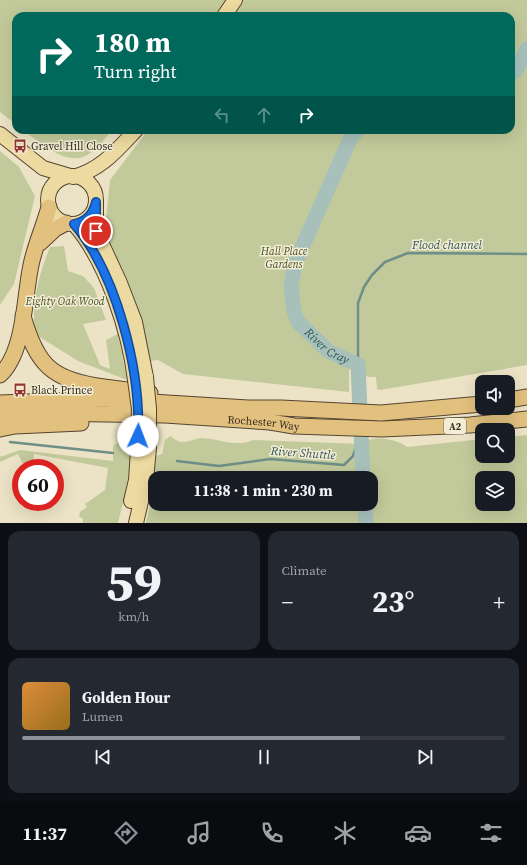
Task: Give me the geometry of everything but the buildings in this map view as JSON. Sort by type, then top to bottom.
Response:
[{"type":"highway","points":[[0,375],[14,353],[23,316],[31,264],[49,207]]},
{"type":"highway","points":[[37,247],[55,229],[70,224]]},
{"type":"highway","points":[[23,316],[29,337],[38,355],[49,368],[66,379],[79,384],[244,401],[281,408]]},
{"type":"highway","points":[[515,399],[527,397]]},
{"type":"highway","name":"Rochester Way","points":[[0,404],[102,399],[248,408],[281,408],[381,413],[475,405]]},
{"type":"highway","name":"Rochester Way","points":[[0,416],[45,413],[165,415],[346,429],[470,425],[527,419]]},
{"type":"highway","points":[[0,429],[15,426],[116,422],[270,429],[294,426]]},
{"type":"main road","points":[[227,12],[235,0]]},
{"type":"main road","points":[[0,134],[27,157],[43,168],[86,180],[91,186],[95,198],[96,231],[120,283],[135,322],[140,379]]},
{"type":"main road","points":[[50,192],[57,182],[92,170],[111,156],[132,134]]},
{"type":"main road","points":[[70,224],[81,222],[91,214],[97,183],[111,156]]},
{"type":"main road","points":[[27,157],[44,178],[50,192],[49,207],[56,217],[70,224],[88,239],[122,319],[149,409],[143,449],[127,523]]},
{"type":"main road","points":[[136,523],[146,480],[143,449]]},
{"type":"green space","points":[[0,0],[226,0],[217,12],[12,12],[12,121],[0,112]]},
{"type":"green space","name":"Hall Place Gardens","points":[[239,0],[527,0],[527,365],[380,390],[377,389],[376,377],[368,377],[349,367],[349,392],[183,374],[158,360],[151,361],[138,311],[105,229],[110,180],[145,134],[515,134],[515,12],[231,12]]},
{"type":"green space","points":[[28,134],[109,134],[99,145],[83,157],[67,157],[43,145]]},
{"type":"green space","name":"Eighty Oak Wood","points":[[0,151],[19,167],[35,196],[14,284],[0,305]]},
{"type":"green space","name":"Eighty Oak Wood","points":[[64,246],[68,271],[83,276],[94,288],[106,320],[83,324],[100,365],[110,369],[106,340],[118,334],[127,380],[78,361],[35,334],[35,300],[42,268],[50,247]]},
{"type":"green space","points":[[527,435],[527,523],[146,523],[149,511],[378,511],[378,471],[154,471],[156,456],[162,454],[165,440],[170,436],[181,442],[207,438],[233,443],[253,440],[363,444],[372,439],[378,438],[391,440],[407,447],[475,440],[475,463],[515,463],[515,436]]},
{"type":"green space","points":[[120,441],[130,445],[130,465],[127,485],[118,523],[83,523],[83,519],[79,516],[80,512],[87,507],[85,504],[105,490],[108,468],[34,454],[33,459],[20,459],[18,454],[0,462],[0,457],[20,450],[113,461],[113,446]]},
{"type":"waterway","name":"River Cray","points":[[515,71],[527,49]]},
{"type":"waterway","name":"River Cray","points":[[354,134],[351,137],[296,261],[291,285],[294,311],[298,322],[328,351],[358,365],[363,471]]},
{"type":"waterway","name":"Flood channel","points":[[358,365],[358,303],[364,287],[372,275],[385,262],[408,253],[527,254]]},
{"type":"waterway","name":"River Shuttle","points":[[177,461],[219,466],[270,459],[344,465],[353,456],[360,434]]},
{"type":"waterway","name":"River Shuttle","points":[[10,442],[113,453]]},
{"type":"waterway","name":"River Cray","points":[[365,511],[366,523]]},
{"type":"place","name":"Gravel Hill Close","points":[[20,146]]},
{"type":"place","name":"Black Prince","points":[[20,390]]},
{"type":"route","points":[[96,231],[96,202],[87,219],[74,224],[88,239],[104,272],[122,319],[133,365],[139,410],[138,436]]}]
